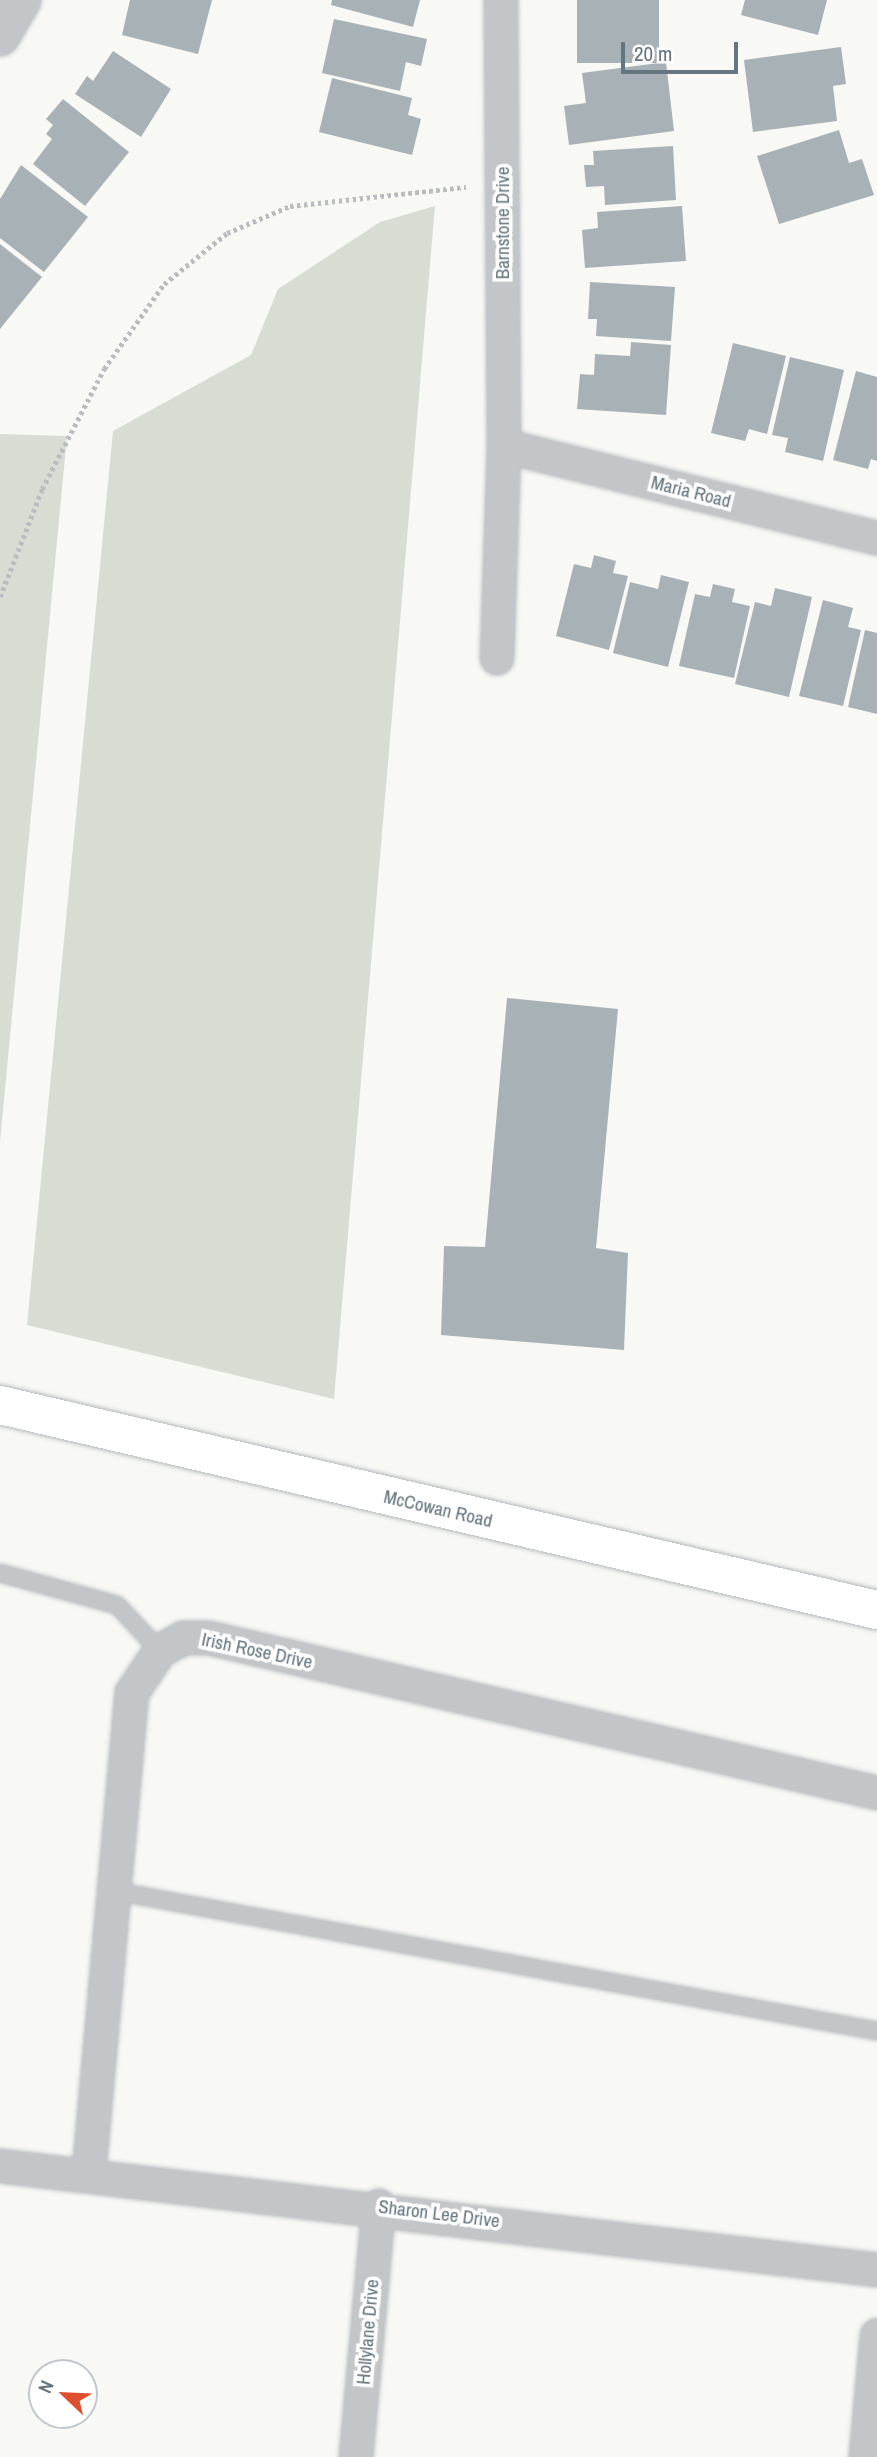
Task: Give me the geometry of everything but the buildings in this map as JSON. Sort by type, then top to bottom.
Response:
[{"type":"main road","name":"McCowan Road","points":[[0,1405],[877,1610]]},
{"type":"street","points":[[0,36],[21,0]]},
{"type":"street","name":"Barnstone Drive","points":[[497,658],[504,446],[501,0]]},
{"type":"street","name":"Maria Road","points":[[504,446],[877,538]]},
{"type":"street","name":"Irish Rose Drive","points":[[160,1651],[183,1638],[209,1638],[877,1793]]},
{"type":"street","points":[[89,2173],[132,1693],[160,1651]]},
{"type":"street","name":"Sharon Lee Drive","points":[[0,2166],[89,2173],[379,2206],[877,2270]]},
{"type":"street","name":"Hollylane Drive","points":[[356,2457],[379,2206]]},
{"type":"street","points":[[866,2457],[877,2335]]},
{"type":"lane","points":[[0,1573],[117,1605],[160,1651]]},
{"type":"lane","points":[[114,1891],[877,2031]]},
{"type":"path","points":[[0,597],[42,489],[79,417],[164,284],[227,233],[290,206],[468,187]]},
{"type":"shaded area","points":[[435,206],[334,1399],[27,1325],[113,431],[251,355],[278,289],[380,222]]},
{"type":"shaded area","points":[[0,434],[67,436],[0,1142]]}]
